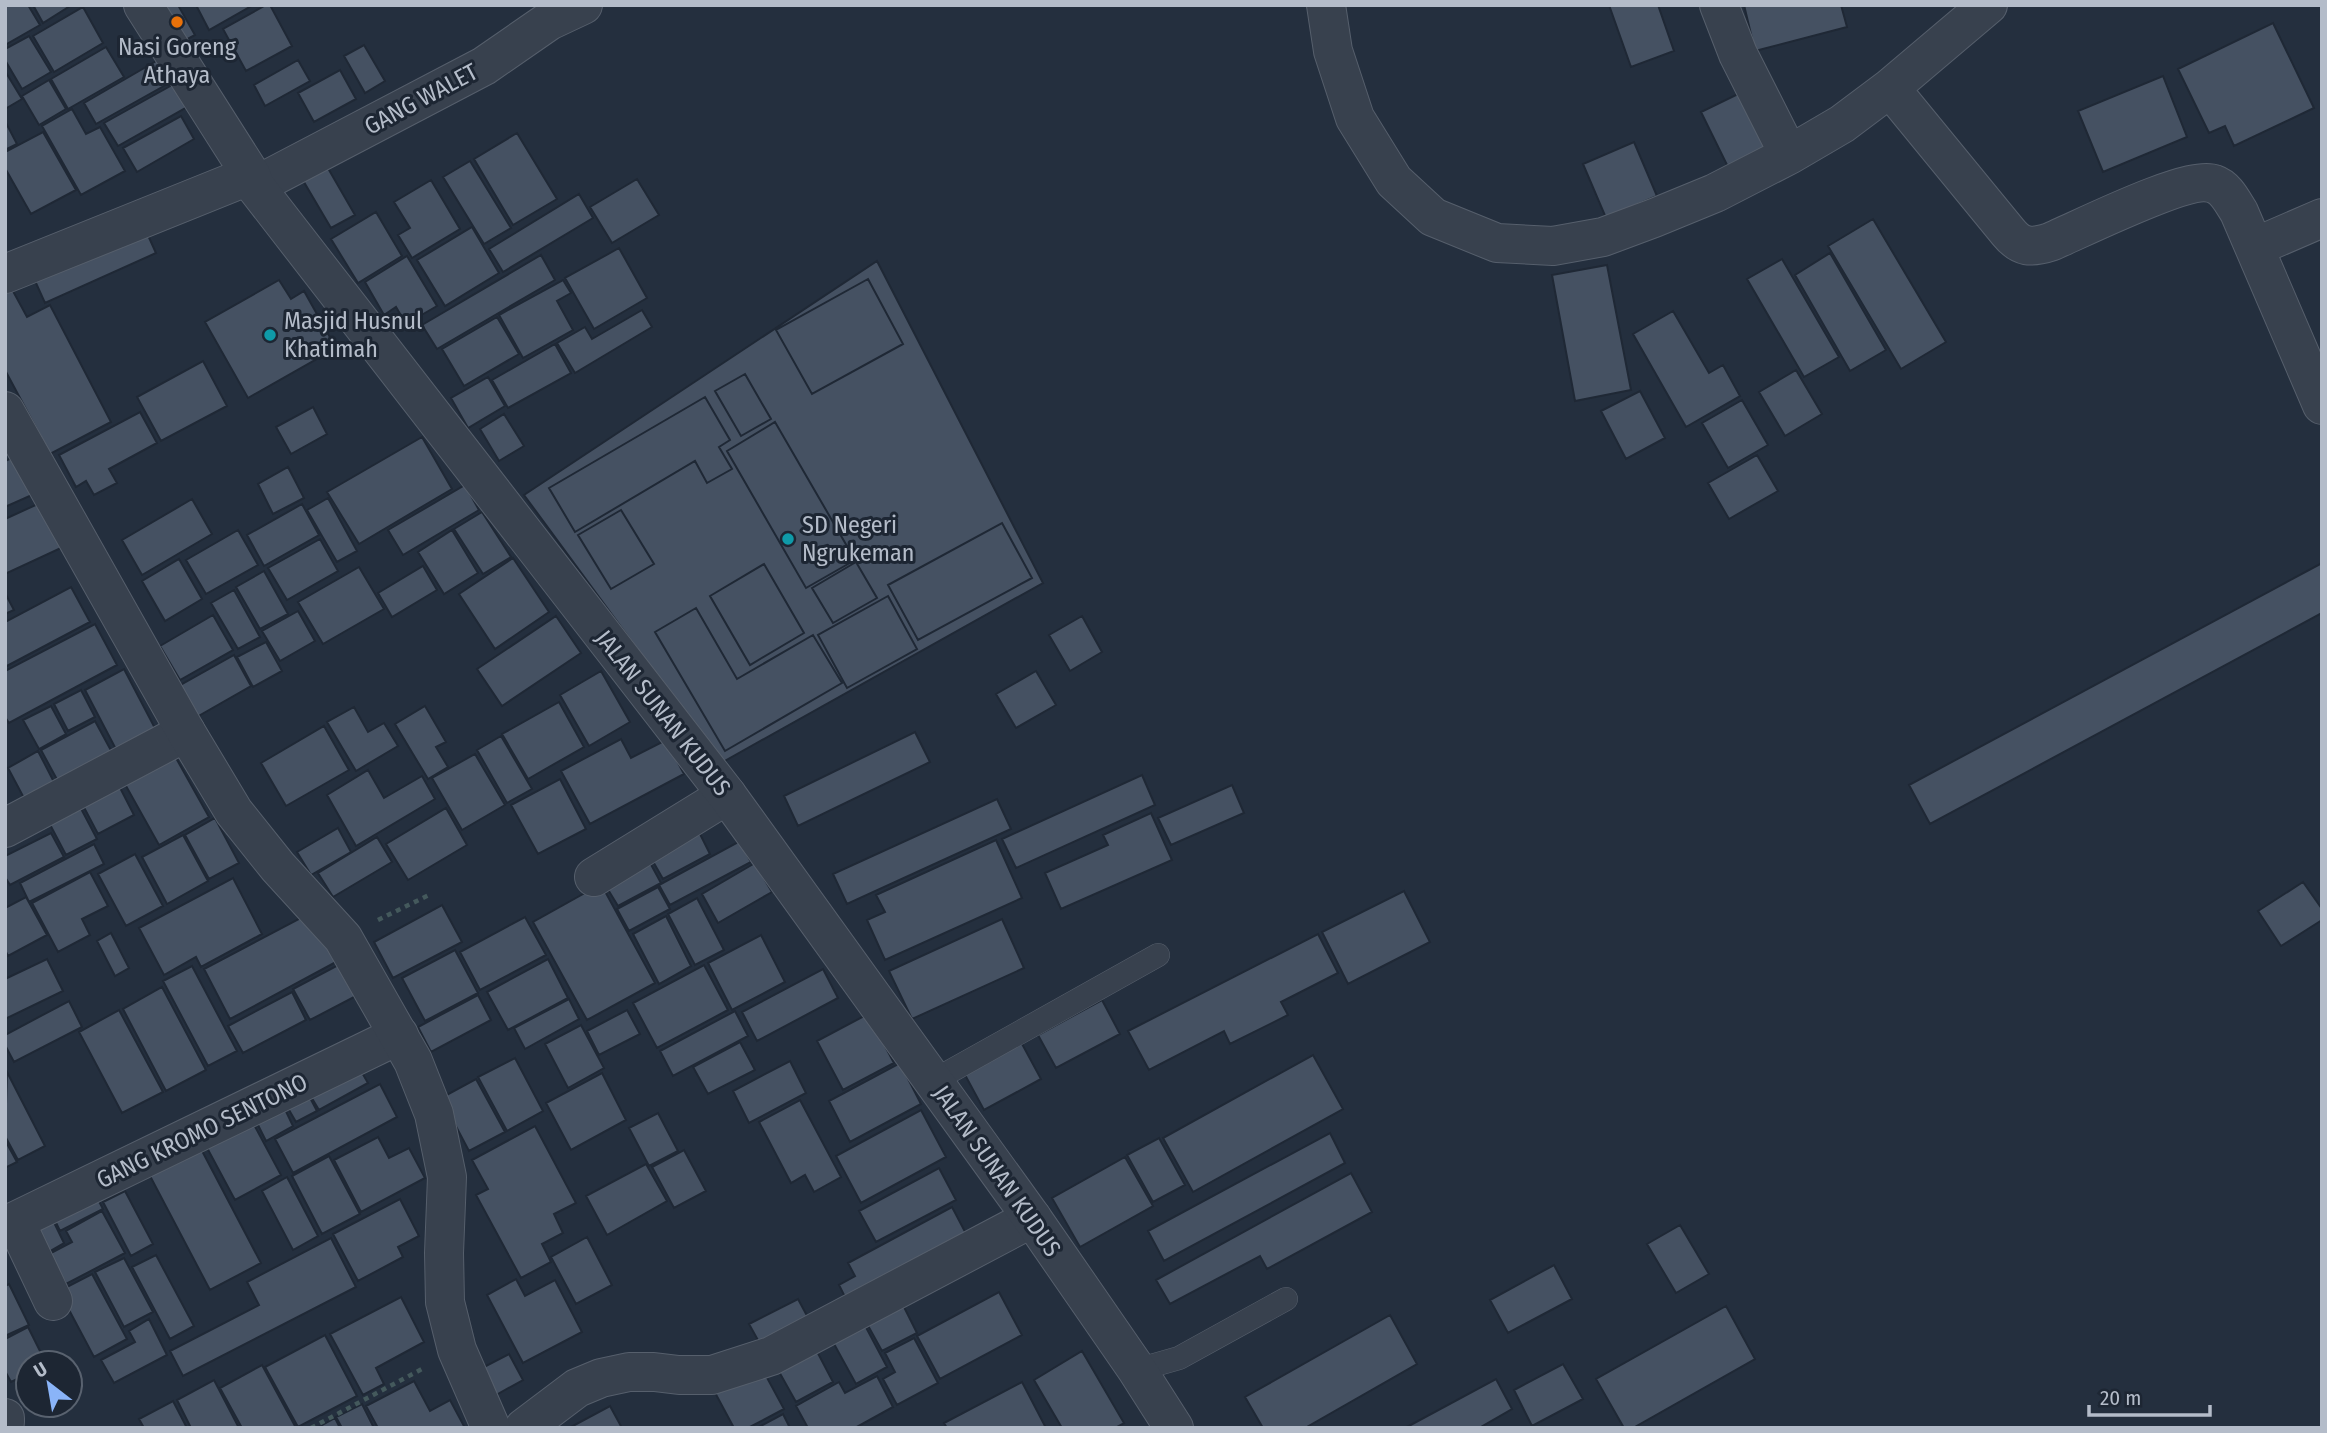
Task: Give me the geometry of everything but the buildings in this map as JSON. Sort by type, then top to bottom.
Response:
[{"type":"street","name":"JALAN SUNAN KUDUS","points":[[143,5],[253,180],[727,795],[1032,1218],[1174,1428]]},
{"type":"street","name":"GANG WALET","points":[[5,274],[253,180],[484,66],[550,20],[583,5]]},
{"type":"street","points":[[1326,5],[1333,51],[1355,118],[1394,181],[1433,218],[1497,243],[1553,246],[1603,237],[1715,193],[1789,155],[1842,124],[1890,88],[1988,5]]},
{"type":"street","points":[[1719,5],[1738,54],[1789,155]]},
{"type":"street","points":[[1890,88],[2015,241],[2025,247],[2036,247],[2050,242],[2163,193],[2204,181],[2216,184],[2228,194],[2255,247],[2322,405]]},
{"type":"street","points":[[2255,247],[2322,218]]},
{"type":"street","points":[[5,411],[234,812],[278,867],[343,938],[399,1035],[434,1114],[447,1177],[445,1302],[457,1350],[491,1428]]},
{"type":"street","points":[[5,828],[186,732]]},
{"type":"street","points":[[593,877],[727,795]]},
{"type":"street","name":"GANG KROMO SENTONO","points":[[10,1223],[399,1035]]},
{"type":"street","points":[[524,1428],[577,1388],[601,1378],[629,1372],[679,1376],[712,1375],[771,1356],[1032,1218]]},
{"type":"street","points":[[10,1223],[53,1301]]},
{"type":"lane","points":[[933,1081],[1158,955]]},
{"type":"lane","points":[[1137,1370],[1179,1358],[1286,1300]]},
{"type":"path","points":[[343,938],[431,894]]},
{"type":"path","points":[[311,1428],[457,1350]]},
{"type":"place","name":"Nasi Goreng Athaya","points":[[177,22]]},
{"type":"place","name":"Masjid Husnul Khatimah","points":[[270,335]]},
{"type":"place","name":"SD Negeri Ngrukeman","points":[[788,539]]}]
